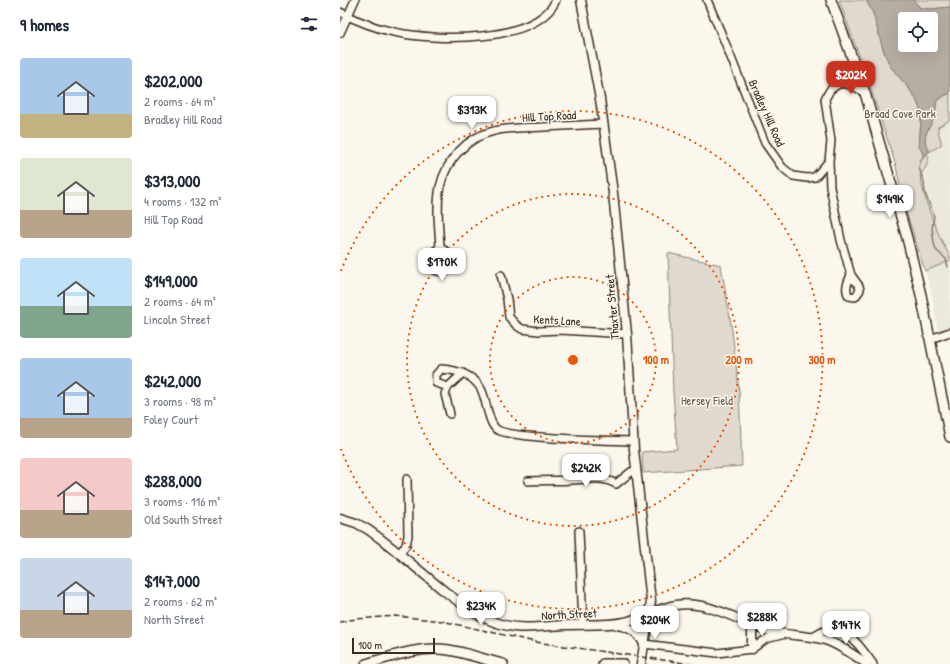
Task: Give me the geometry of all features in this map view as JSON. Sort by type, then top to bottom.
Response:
[{"type":"main road","points":[[831,0],[865,93],[907,238],[921,295],[950,437]]},
{"type":"main road","points":[[366,664],[411,651],[435,649],[450,650],[503,664]]},
{"type":"main road","points":[[603,664],[623,664]]},
{"type":"street","points":[[340,33],[355,0]]},
{"type":"street","points":[[340,12],[379,29],[411,36],[442,38],[473,37],[514,30],[526,26],[546,15],[552,9],[556,0]]},
{"type":"street","name":"Thaxter Street","points":[[581,0],[604,124],[613,193],[627,334],[633,441],[651,601],[641,664]]},
{"type":"street","name":"Bradley Hill Road","points":[[707,0],[765,143],[776,160],[786,171],[800,178],[815,177]]},
{"type":"street","points":[[851,275],[841,240],[830,187],[829,161],[831,141],[825,99],[830,90],[840,83],[855,65]]},
{"type":"street","points":[[840,83],[852,85],[865,93]]},
{"type":"street","name":"Hill Top Road","points":[[440,247],[439,197],[443,176],[454,156],[472,141],[489,132],[512,128],[604,124]]},
{"type":"street","points":[[815,177],[829,161]]},
{"type":"street","points":[[815,177],[820,176],[825,179],[830,187]]},
{"type":"street","name":"Kents Lane","points":[[501,276],[507,299],[509,317],[522,329],[627,334]]},
{"type":"street","points":[[930,338],[950,332]]},
{"type":"street","points":[[448,387],[436,383],[436,374],[441,369],[463,373],[475,380],[481,389],[490,418],[495,428],[505,433],[551,438],[633,441]]},
{"type":"street","points":[[450,414],[445,394],[448,387],[463,373]]},
{"type":"street","points":[[528,481],[595,478],[607,480],[616,484],[631,472],[636,471]]},
{"type":"street","points":[[399,554],[406,545],[408,536],[407,479]]},
{"type":"street","name":"North Street","points":[[340,518],[361,525],[460,602],[480,615],[504,625],[519,628],[540,628],[612,624],[625,622],[676,605],[699,606],[721,612],[752,625],[776,632],[825,640],[867,664]]},
{"type":"street","points":[[579,531],[583,625]]},
{"type":"street","points":[[612,624],[623,626],[634,631],[644,644],[717,653],[752,649],[766,639],[787,634]]},
{"type":"street","points":[[752,625],[752,649]]},
{"type":"street","points":[[813,637],[824,631],[842,632],[851,636],[873,664]]},
{"type":"shaded area","points":[[866,0],[913,0],[920,8],[931,9],[950,7],[950,93],[936,102],[935,116],[925,137],[929,152],[923,157],[923,153],[919,146],[921,121],[920,109],[910,90],[890,66],[883,49],[873,13]]},
{"type":"shaded area","points":[[950,93],[950,257],[937,233],[923,195],[920,175],[926,167],[929,157],[927,154],[929,152],[936,102]]},
{"type":"shaded area","points":[[950,261],[950,327],[938,332],[932,294],[925,271]]},
{"type":"green space","name":"Broad Cove Park","points":[[839,0],[866,0],[873,13],[883,49],[890,66],[910,90],[920,109],[921,121],[919,146],[924,156],[927,154],[929,157],[926,167],[920,175],[922,186],[932,217],[950,257],[950,261],[925,271],[904,205],[896,166],[868,80]]},
{"type":"green space","points":[[913,0],[950,0],[950,7],[931,9],[920,8]]},
{"type":"green space","points":[[950,93],[950,120],[938,127],[941,145],[929,152],[925,137],[935,116],[936,102]]},
{"type":"green space","name":"Hersey Field","points":[[668,253],[721,265],[732,330],[739,390],[742,466],[643,473],[642,452],[677,449],[673,392]]},
{"type":"waterway","points":[[923,157],[919,168],[924,182],[925,193],[934,216],[932,228],[934,243],[936,250],[946,259],[948,267]]},
{"type":"railway","points":[[340,622],[356,619],[396,616],[442,621],[535,642],[691,664]]}]
